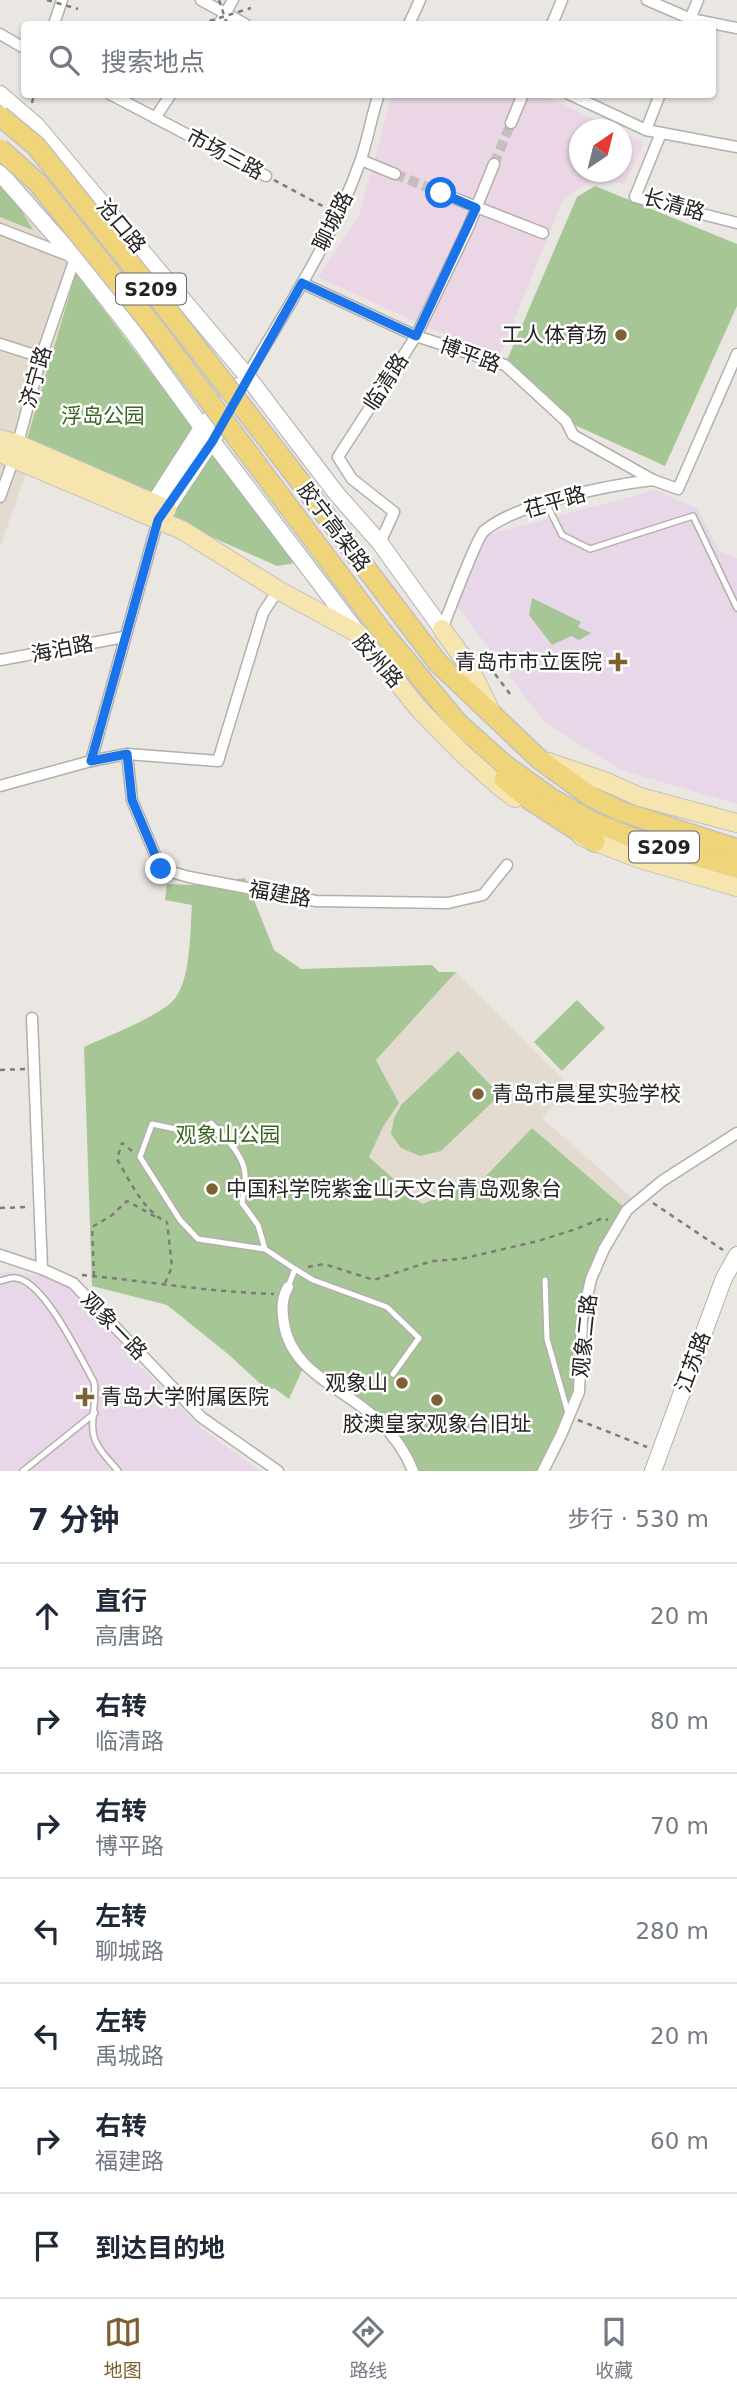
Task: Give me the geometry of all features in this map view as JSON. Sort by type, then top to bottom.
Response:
[{"type":"highway","name":"胶宁高架路","points":[[0,116],[36,146],[166,308],[438,663],[539,759],[590,796],[620,811],[737,849]]},
{"type":"highway","name":"胶宁高架路","points":[[0,149],[38,183],[159,334],[381,630],[458,723],[505,765],[551,798],[593,822],[634,838],[737,868]]},
{"type":"highway","points":[[381,630],[430,703],[492,769],[530,800],[596,842]]},
{"type":"main road","name":"沧口路","points":[[0,94],[36,125],[247,376],[336,493],[380,543],[442,629]]},
{"type":"main road","points":[[0,173],[75,258],[133,332],[207,435],[359,634]]},
{"type":"main road","name":"聊城路","points":[[160,511],[247,376]]},
{"type":"main road","name":"胶州路","points":[[0,439],[10,452],[160,511],[182,530],[278,590],[359,634],[418,708],[462,753],[499,786],[552,823],[640,859],[737,887]]},
{"type":"main road","points":[[442,629],[469,666],[493,716]]},
{"type":"main road","points":[[539,759],[652,801],[737,823]]},
{"type":"main road","name":"江苏路","points":[[653,1471],[724,1278],[736,1256]]},
{"type":"street","points":[[55,21],[62,0]]},
{"type":"street","points":[[201,0],[224,20],[233,0]]},
{"type":"street","points":[[411,21],[420,0]]},
{"type":"street","points":[[553,21],[562,0]]},
{"type":"street","points":[[647,0],[688,21]]},
{"type":"street","points":[[690,21],[698,0]]},
{"type":"street","points":[[716,25],[737,28]]},
{"type":"street","points":[[0,34],[21,46]]},
{"type":"street","name":"市场三路","points":[[118,98],[267,176]]},
{"type":"street","points":[[155,118],[168,98]]},
{"type":"street","name":"聊城路","points":[[247,376],[339,215],[361,160],[376,98]]},
{"type":"street","points":[[511,123],[521,98]]},
{"type":"street","points":[[578,98],[646,130],[737,147]]},
{"type":"street","points":[[646,130],[658,98]]},
{"type":"street","name":"长清路","points":[[662,133],[635,197],[737,223]]},
{"type":"street","points":[[361,160],[395,174]]},
{"type":"street","name":"临清路","points":[[380,543],[394,512],[352,479],[338,457],[416,336],[494,164]]},
{"type":"street","points":[[441,193],[543,233]]},
{"type":"street","points":[[0,229],[75,258]]},
{"type":"street","name":"济宁路","points":[[0,497],[10,452],[75,258]]},
{"type":"street","name":"博平路","points":[[302,283],[416,336],[505,365],[565,421],[573,435],[653,480]]},
{"type":"street","points":[[0,344],[41,357]]},
{"type":"street","points":[[653,480],[678,489],[737,354]]},
{"type":"street","name":"茌平路","points":[[442,629],[482,532],[522,509],[623,484],[653,480]]},
{"type":"street","name":"聊城路","points":[[91,761],[160,511]]},
{"type":"street","points":[[0,786],[127,754],[218,761],[263,613],[278,590]]},
{"type":"street","name":"海泊路","points":[[0,660],[124,637]]},
{"type":"street","name":"福建路","points":[[127,754],[132,800],[161,869],[316,901],[448,903],[482,895],[507,865]]},
{"type":"street","points":[[32,1018],[42,1269]]},
{"type":"street","name":"观象二路","points":[[543,1471],[579,1392],[582,1319],[592,1279],[604,1249],[627,1210],[662,1181],[737,1133]]},
{"type":"street","name":"观象一路","points":[[0,1255],[74,1283],[201,1417],[278,1471]]},
{"type":"street","points":[[286,1291],[282,1308],[287,1340],[304,1365],[380,1422],[406,1454],[413,1471]]},
{"type":"lane","points":[[546,503],[562,535],[590,549],[693,516],[737,608]]},
{"type":"lane","points":[[265,1249],[258,1225],[242,1203],[245,1174],[241,1159],[211,1123],[195,1133],[152,1124],[139,1157],[180,1220],[198,1239],[265,1249],[313,1280],[387,1307],[419,1338],[393,1374]]},
{"type":"lane","points":[[286,1291],[295,1269]]},
{"type":"lane","points":[[0,1281],[14,1277],[37,1288],[94,1382],[97,1395],[96,1443],[118,1471]]},
{"type":"lane","points":[[545,1280],[547,1339],[569,1416]]},
{"type":"lane","points":[[23,1471],[95,1413]]},
{"type":"path","points":[[47,0],[78,9]]},
{"type":"path","points":[[219,0],[224,20],[251,8]]},
{"type":"path","name":"市场三路","points":[[267,176],[339,215]]},
{"type":"path","points":[[490,667],[510,694]]},
{"type":"path","points":[[0,1070],[34,1069]]},
{"type":"path","points":[[139,1157],[122,1143],[117,1159],[143,1202],[156,1217]]},
{"type":"path","points":[[644,1196],[736,1256]]},
{"type":"path","points":[[94,1276],[92,1227],[111,1216],[127,1201],[167,1222],[172,1267],[165,1283]]},
{"type":"path","points":[[0,1208],[40,1207]]},
{"type":"path","points":[[295,1269],[324,1264],[374,1280],[432,1261],[461,1259],[538,1241],[603,1218],[619,1224]]},
{"type":"path","points":[[74,1274],[165,1283],[228,1293],[286,1291]]},
{"type":"path","points":[[569,1416],[660,1452]]},
{"type":"shaded area","points":[[391,98],[549,98],[594,119],[569,119],[569,182],[588,182],[563,200],[500,354],[434,330],[318,277],[359,215]]},
{"type":"shaded area","points":[[632,137],[644,143],[632,169]]},
{"type":"shaded area","points":[[0,165],[43,202],[99,266],[0,547]]},
{"type":"shaded area","name":"青岛市市立医院","points":[[656,490],[698,509],[719,551],[737,559],[737,804],[621,770],[544,722],[454,602],[487,535]]},
{"type":"shaded area","name":"青岛市晨星实验学校","points":[[456,972],[570,1086],[542,1118],[637,1202],[627,1210],[532,1128],[482,1180],[422,1204],[369,1157],[383,1127],[399,1103],[376,1060]]},
{"type":"shaded area","name":"青岛大学附属医院","points":[[0,1273],[44,1276],[62,1283],[80,1295],[140,1366],[201,1428],[260,1471],[0,1471]]},
{"type":"green space","points":[[0,181],[8,188],[33,230],[0,217]]},
{"type":"green space","name":"工人体育场","points":[[595,186],[737,244],[737,306],[665,466],[566,421],[505,365],[577,197]]},
{"type":"green space","name":"浮岛公园","points":[[76,273],[295,563],[277,566],[23,453]]},
{"type":"green space","points":[[532,598],[581,622],[578,627],[591,633],[579,640],[571,636],[552,645],[529,615]]},
{"type":"green space","name":"观象山公园","points":[[245,878],[274,950],[301,969],[432,965],[439,972],[456,972],[376,1060],[399,1103],[383,1127],[369,1157],[422,1204],[482,1180],[532,1128],[627,1210],[591,1279],[579,1392],[543,1471],[413,1471],[380,1422],[304,1366],[289,1399],[274,1388],[267,1390],[228,1354],[167,1305],[92,1286],[84,1047],[160,1011],[176,997],[181,988],[189,953],[192,905],[165,900],[167,884],[193,885]]},
{"type":"green space","points":[[577,1000],[605,1028],[562,1071],[534,1042]]},
{"type":"green space","points":[[458,1051],[500,1095],[441,1151],[420,1156],[401,1148],[391,1134],[394,1118],[401,1105]]},
{"type":"tunnel","points":[[494,164],[511,123]]},
{"type":"tunnel","points":[[395,174],[441,193]]},
{"type":"place","name":"工人体育场","points":[[621,335]]},
{"type":"place","name":"青岛市市立医院","points":[[618,662]]},
{"type":"place","name":"青岛市晨星实验学校","points":[[478,1094]]},
{"type":"place","name":"中国科学院紫金山天文台青岛观象台","points":[[212,1189]]},
{"type":"place","name":"观象山","points":[[402,1383]]},
{"type":"place","name":"青岛大学附属医院","points":[[85,1397]]},
{"type":"place","name":"胶澳皇家观象台旧址","points":[[437,1400]]},
{"type":"route","points":[[161,869],[132,800],[127,754],[91,761],[158,520],[212,442],[302,283],[416,336],[476,208],[441,193]]}]
